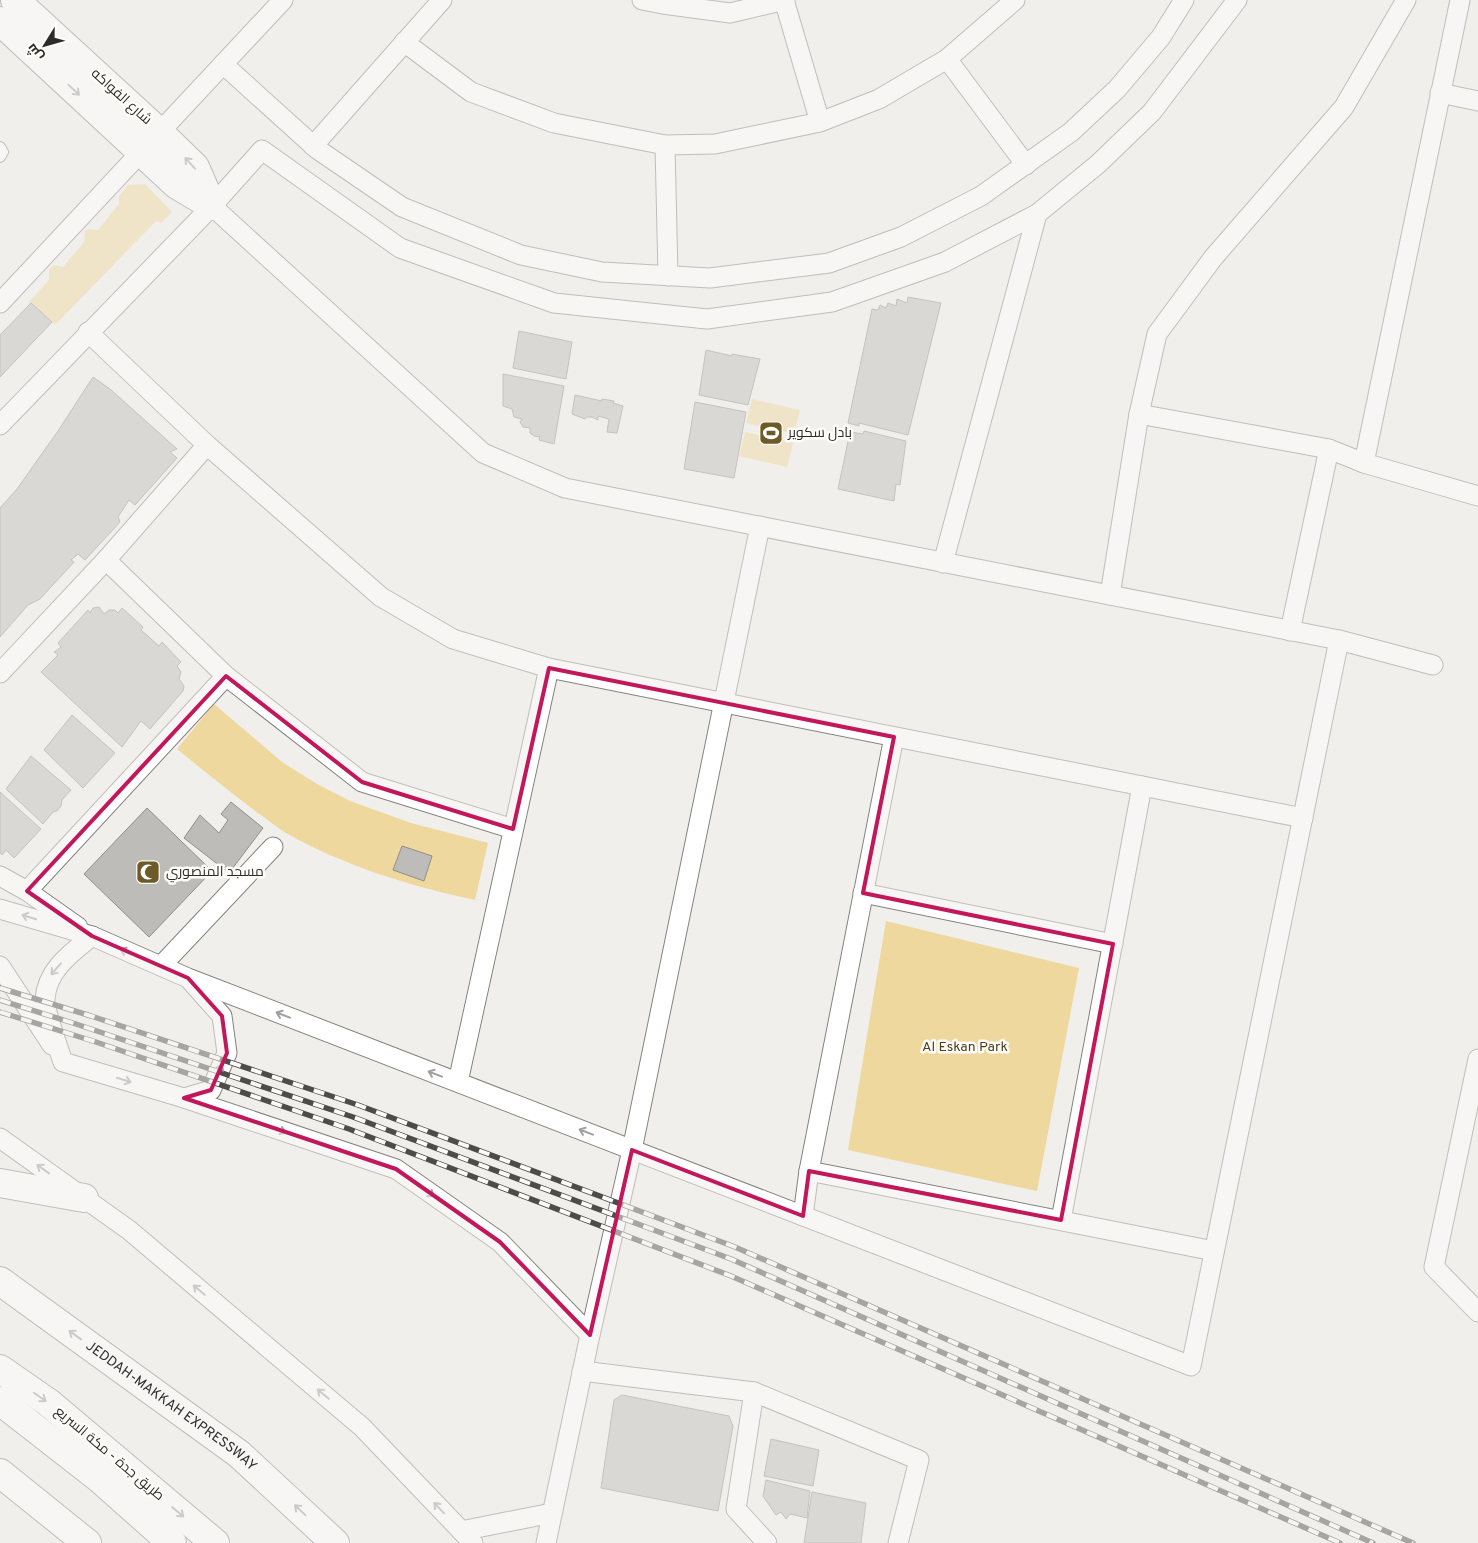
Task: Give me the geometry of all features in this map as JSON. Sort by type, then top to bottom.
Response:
[{"type":"main road","name":"شارع الفواكه","points":[[15,0],[195,167],[212,206]]},
{"type":"main road","points":[[0,22],[177,184],[212,206]]},
{"type":"main road","points":[[0,1183],[84,1198]]},
{"type":"main road","name":"JEDDAH-MAKKAH EXPRESSWAY","points":[[0,1281],[239,1454],[336,1543]]},
{"type":"main road","name":"طريق جدة - مكة السريع","points":[[0,1369],[49,1403],[215,1543]]},
{"type":"main road","points":[[0,1402],[100,1479],[172,1543]]},
{"type":"main road","points":[[0,1473],[87,1543]]},
{"type":"street","points":[[0,303],[283,0]]},
{"type":"street","points":[[313,146],[442,0]]},
{"type":"street","points":[[642,0],[730,13],[785,0],[820,122]]},
{"type":"street","points":[[404,42],[471,92],[554,123],[665,145],[715,144],[820,122],[879,99],[947,59],[1015,0]]},
{"type":"street","points":[[223,64],[313,146],[402,207],[521,255],[602,272],[710,278],[829,263],[901,237],[981,196],[1071,132],[1118,89],[1161,37],[1184,0]]},
{"type":"street","points":[[0,425],[212,206],[262,150],[400,248],[554,303],[708,319],[832,302],[945,262],[1037,214],[1098,164],[1152,112],[1236,0]]},
{"type":"street","points":[[1110,596],[1139,414],[1157,334],[1213,258],[1344,106],[1406,0]]},
{"type":"street","points":[[1364,463],[1460,0]]},
{"type":"street","points":[[947,59],[1026,165]]},
{"type":"street","points":[[1440,93],[1478,101]]},
{"type":"street","points":[[665,145],[668,276]]},
{"type":"street","points":[[212,206],[483,453],[565,488],[1339,640],[1433,665]]},
{"type":"street","points":[[943,563],[1037,214]]},
{"type":"street","points":[[88,332],[208,445],[381,597],[453,639],[549,668],[1303,818]]},
{"type":"street","points":[[1139,414],[1330,448],[1364,463],[1478,496]]},
{"type":"street","points":[[0,673],[106,560],[208,445]]},
{"type":"street","points":[[1290,631],[1330,448]]},
{"type":"street","points":[[546,1543],[582,1371],[632,1150],[760,526]]},
{"type":"street","points":[[106,560],[226,676],[362,782],[514,829]]},
{"type":"street","points":[[0,909],[92,936],[188,978],[1190,1366],[1339,640]]},
{"type":"street","points":[[458,1082],[549,668]]},
{"type":"street","points":[[27,891],[226,676]]},
{"type":"street","points":[[802,1216],[809,1171],[894,737]]},
{"type":"street","points":[[1061,1220],[1142,786]]},
{"type":"street","points":[[161,966],[273,847]]},
{"type":"street","points":[[0,876],[27,891],[92,936]]},
{"type":"street","points":[[863,894],[1113,944]]},
{"type":"street","points":[[63,1062],[44,1000],[51,975],[70,954],[92,936]]},
{"type":"street","points":[[0,966],[63,1062],[184,1098],[396,1170],[500,1242],[590,1335]]},
{"type":"street","points":[[184,1098],[211,1090],[227,1053],[222,1016],[188,978]]},
{"type":"street","points":[[1478,1059],[1473,1108],[1434,1267],[1478,1312]]},
{"type":"street","points":[[0,1138],[129,1230],[362,1427],[467,1537],[552,1514]]},
{"type":"street","points":[[809,1171],[1214,1251]]},
{"type":"street","points":[[582,1371],[754,1392],[919,1460],[898,1543]]},
{"type":"street","points":[[754,1392],[736,1509],[768,1543]]},
{"type":"lane","points":[[0,147],[3,152],[0,157]]},
{"type":"highlighted area","points":[[549,668],[894,737],[863,893],[1113,944],[1061,1220],[809,1171],[803,1216],[632,1150],[590,1335],[500,1242],[396,1169],[184,1098],[211,1090],[227,1053],[222,1016],[188,978],[92,936],[27,891],[226,676],[362,782],[513,829]]},
{"type":"green space","points":[[145,184],[172,212],[161,223],[156,221],[55,325],[29,302],[49,280],[49,270],[54,265],[63,267],[84,242],[85,231],[89,229],[98,230],[119,204],[119,196],[128,185]]},
{"type":"green space","points":[[752,399],[800,410],[794,434],[746,423]]},
{"type":"green space","points":[[745,432],[793,443],[787,467],[739,456]]},
{"type":"green space","points":[[214,704],[282,762],[317,784],[350,801],[411,823],[488,843],[475,900],[426,888],[354,865],[308,845],[286,833],[258,813],[177,749]]},
{"type":"green space","name":"Al Eskan Park","points":[[886,921],[1079,968],[1037,1191],[848,1150]]},
{"type":"building","points":[[908,297],[941,303],[908,435],[859,423],[859,426],[848,423],[872,309],[878,310],[880,305],[886,308],[888,303],[896,306],[897,299],[907,303]]},
{"type":"building","points":[[31,303],[52,322],[0,377],[0,335]]},
{"type":"building","points":[[519,331],[572,342],[566,379],[513,368]]},
{"type":"building","points":[[706,350],[732,356],[732,354],[760,359],[748,405],[699,395]]},
{"type":"building","points":[[503,374],[564,386],[554,444],[539,440],[540,437],[530,433],[530,428],[523,427],[520,422],[522,419],[514,417],[512,409],[503,406]]},
{"type":"building","points":[[93,377],[110,389],[177,449],[170,452],[177,458],[135,505],[129,500],[118,517],[120,522],[85,560],[78,554],[71,560],[74,562],[40,599],[28,605],[0,637],[0,508],[17,489]]},
{"type":"building","points":[[575,395],[602,401],[602,399],[614,401],[613,403],[623,406],[617,433],[607,432],[609,419],[598,416],[598,420],[592,417],[585,419],[572,414]]},
{"type":"building","points":[[695,402],[746,412],[734,478],[684,469]]},
{"type":"building","points":[[864,431],[906,441],[900,485],[896,484],[894,501],[838,489],[850,432],[863,434]]},
{"type":"building","points":[[99,607],[104,614],[109,610],[115,610],[118,613],[122,608],[143,627],[141,630],[159,646],[162,642],[181,662],[177,666],[181,672],[179,679],[184,686],[183,691],[150,729],[141,721],[122,747],[41,672],[58,655],[54,652],[61,647],[58,643],[88,610],[90,613],[93,608]]},
{"type":"building","points":[[72,715],[115,753],[83,788],[44,750]]},
{"type":"building","points":[[31,756],[71,790],[62,800],[61,806],[57,811],[53,812],[43,824],[6,789]]},
{"type":"building","points":[[0,792],[41,829],[14,858],[6,850],[2,855],[0,852]]},
{"type":"building","points":[[231,802],[263,828],[229,873],[184,838],[200,815],[219,833],[228,820],[221,814]]},
{"type":"building","name":"مسجد المنصوري","points":[[147,808],[212,871],[149,937],[84,874]]},
{"type":"building","points":[[402,846],[432,856],[424,881],[393,870]]},
{"type":"building","points":[[622,1395],[729,1416],[733,1426],[718,1511],[601,1488],[614,1400]]},
{"type":"building","points":[[771,1439],[819,1450],[813,1486],[764,1476]]},
{"type":"building","points":[[766,1480],[810,1491],[807,1518],[790,1514],[786,1519],[781,1512],[776,1515],[763,1496]]},
{"type":"building","points":[[812,1492],[866,1503],[861,1543],[804,1543]]},
{"type":"railway","points":[[0,988],[91,1016],[358,1105],[735,1247],[1413,1543]]},
{"type":"railway","points":[[0,1000],[353,1117],[731,1259],[1373,1543]]},
{"type":"railway","points":[[0,1012],[96,1042],[349,1129],[731,1276],[1340,1543]]},
{"type":"place","name":"بادل سكوير","points":[[771,433]]},
{"type":"place","name":"مسجد المنصوري","points":[[148,872]]}]
